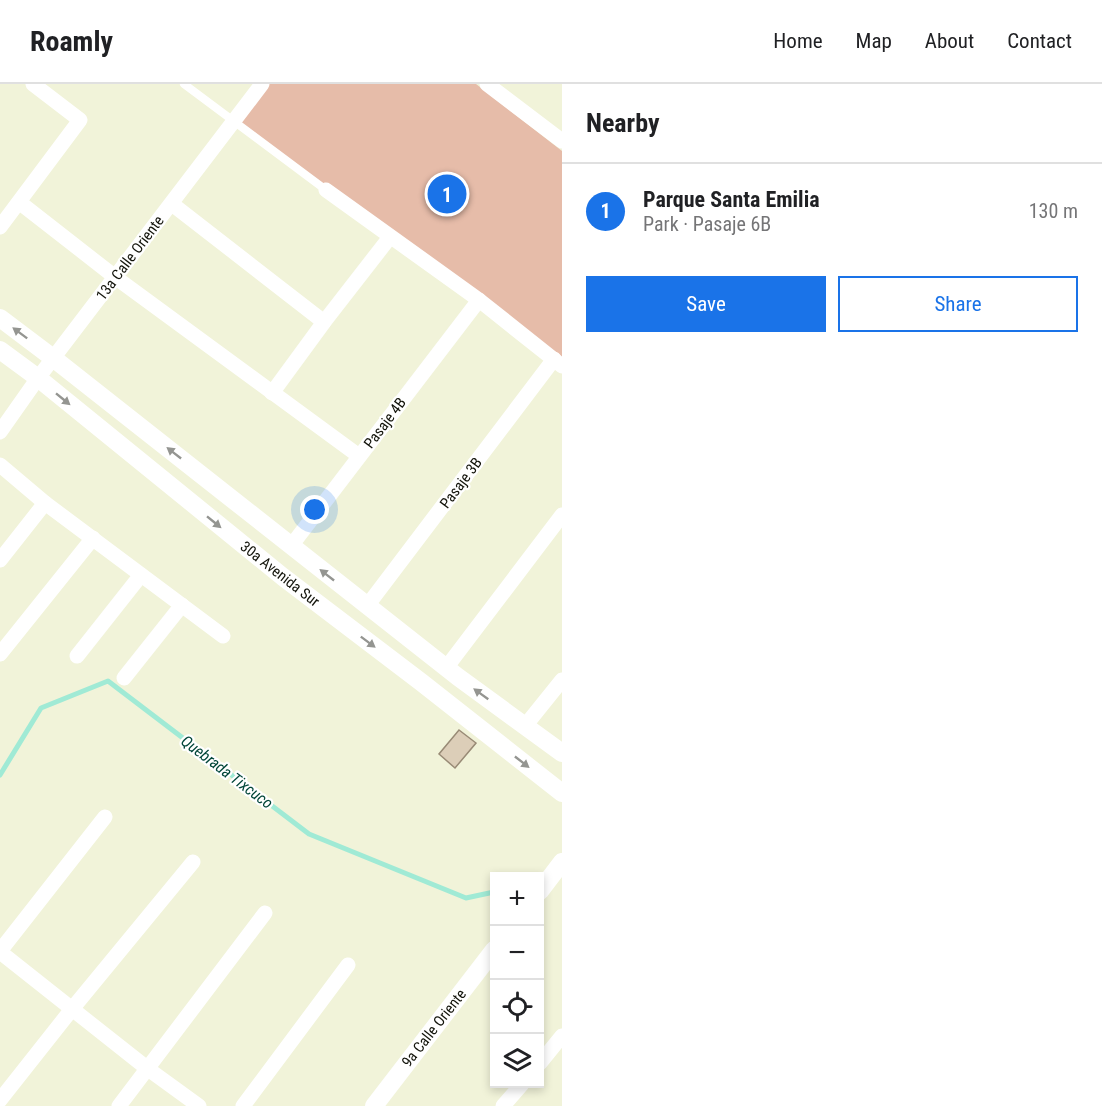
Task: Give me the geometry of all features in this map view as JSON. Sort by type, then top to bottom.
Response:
[{"type":"street","points":[[0,227],[80,120],[33,84]]},
{"type":"street","name":"13a Calle Oriente","points":[[0,432],[38,378],[262,84]]},
{"type":"street","points":[[487,84],[562,141]]},
{"type":"street","points":[[326,190],[478,300],[558,362]]},
{"type":"street","points":[[19,202],[115,277],[359,456]]},
{"type":"street","points":[[172,204],[324,322]]},
{"type":"street","points":[[272,393],[390,237]]},
{"type":"street","name":"Pasaje 4B","points":[[291,546],[478,300]]},
{"type":"street","name":"30a Avenida Sur","points":[[0,318],[54,358],[446,668],[562,753]]},
{"type":"street","name":"30a Avenida Sur","points":[[0,350],[38,378],[283,578],[562,793]]},
{"type":"street","name":"Pasaje 3B","points":[[367,606],[558,362]]},
{"type":"street","points":[[0,465],[45,503],[223,636]]},
{"type":"street","points":[[0,560],[45,503]]},
{"type":"street","points":[[446,668],[562,515]]},
{"type":"street","points":[[0,654],[93,538]]},
{"type":"street","points":[[77,656],[141,575]]},
{"type":"street","points":[[124,678],[182,605]]},
{"type":"street","points":[[404,670],[422,649]]},
{"type":"street","points":[[525,726],[562,680]]},
{"type":"street","points":[[105,817],[0,951],[148,1069],[199,1106]]},
{"type":"street","points":[[0,1100],[194,862]]},
{"type":"street","points":[[544,885],[559,866]]},
{"type":"street","points":[[120,1106],[265,913]]},
{"type":"street","name":"9a Calle Oriente","points":[[374,1106],[490,956]]},
{"type":"street","points":[[243,1106],[348,965]]},
{"type":"street","points":[[544,1058],[562,1036]]},
{"type":"street","points":[[503,1106],[518,1088]]},
{"type":"lane","points":[[184,84],[326,190]]},
{"type":"shaded area","points":[[262,84],[476,84],[562,151],[562,366],[234,121]]},
{"type":"building","points":[[459,730],[476,743],[455,768],[439,754]]},
{"type":"waterway","name":"Quebrada Tixcuco","points":[[0,775],[41,708],[108,681],[309,834],[466,898],[490,893]]},
{"type":"place","name":"Parque Santa Emilia","points":[[447,194]]}]
